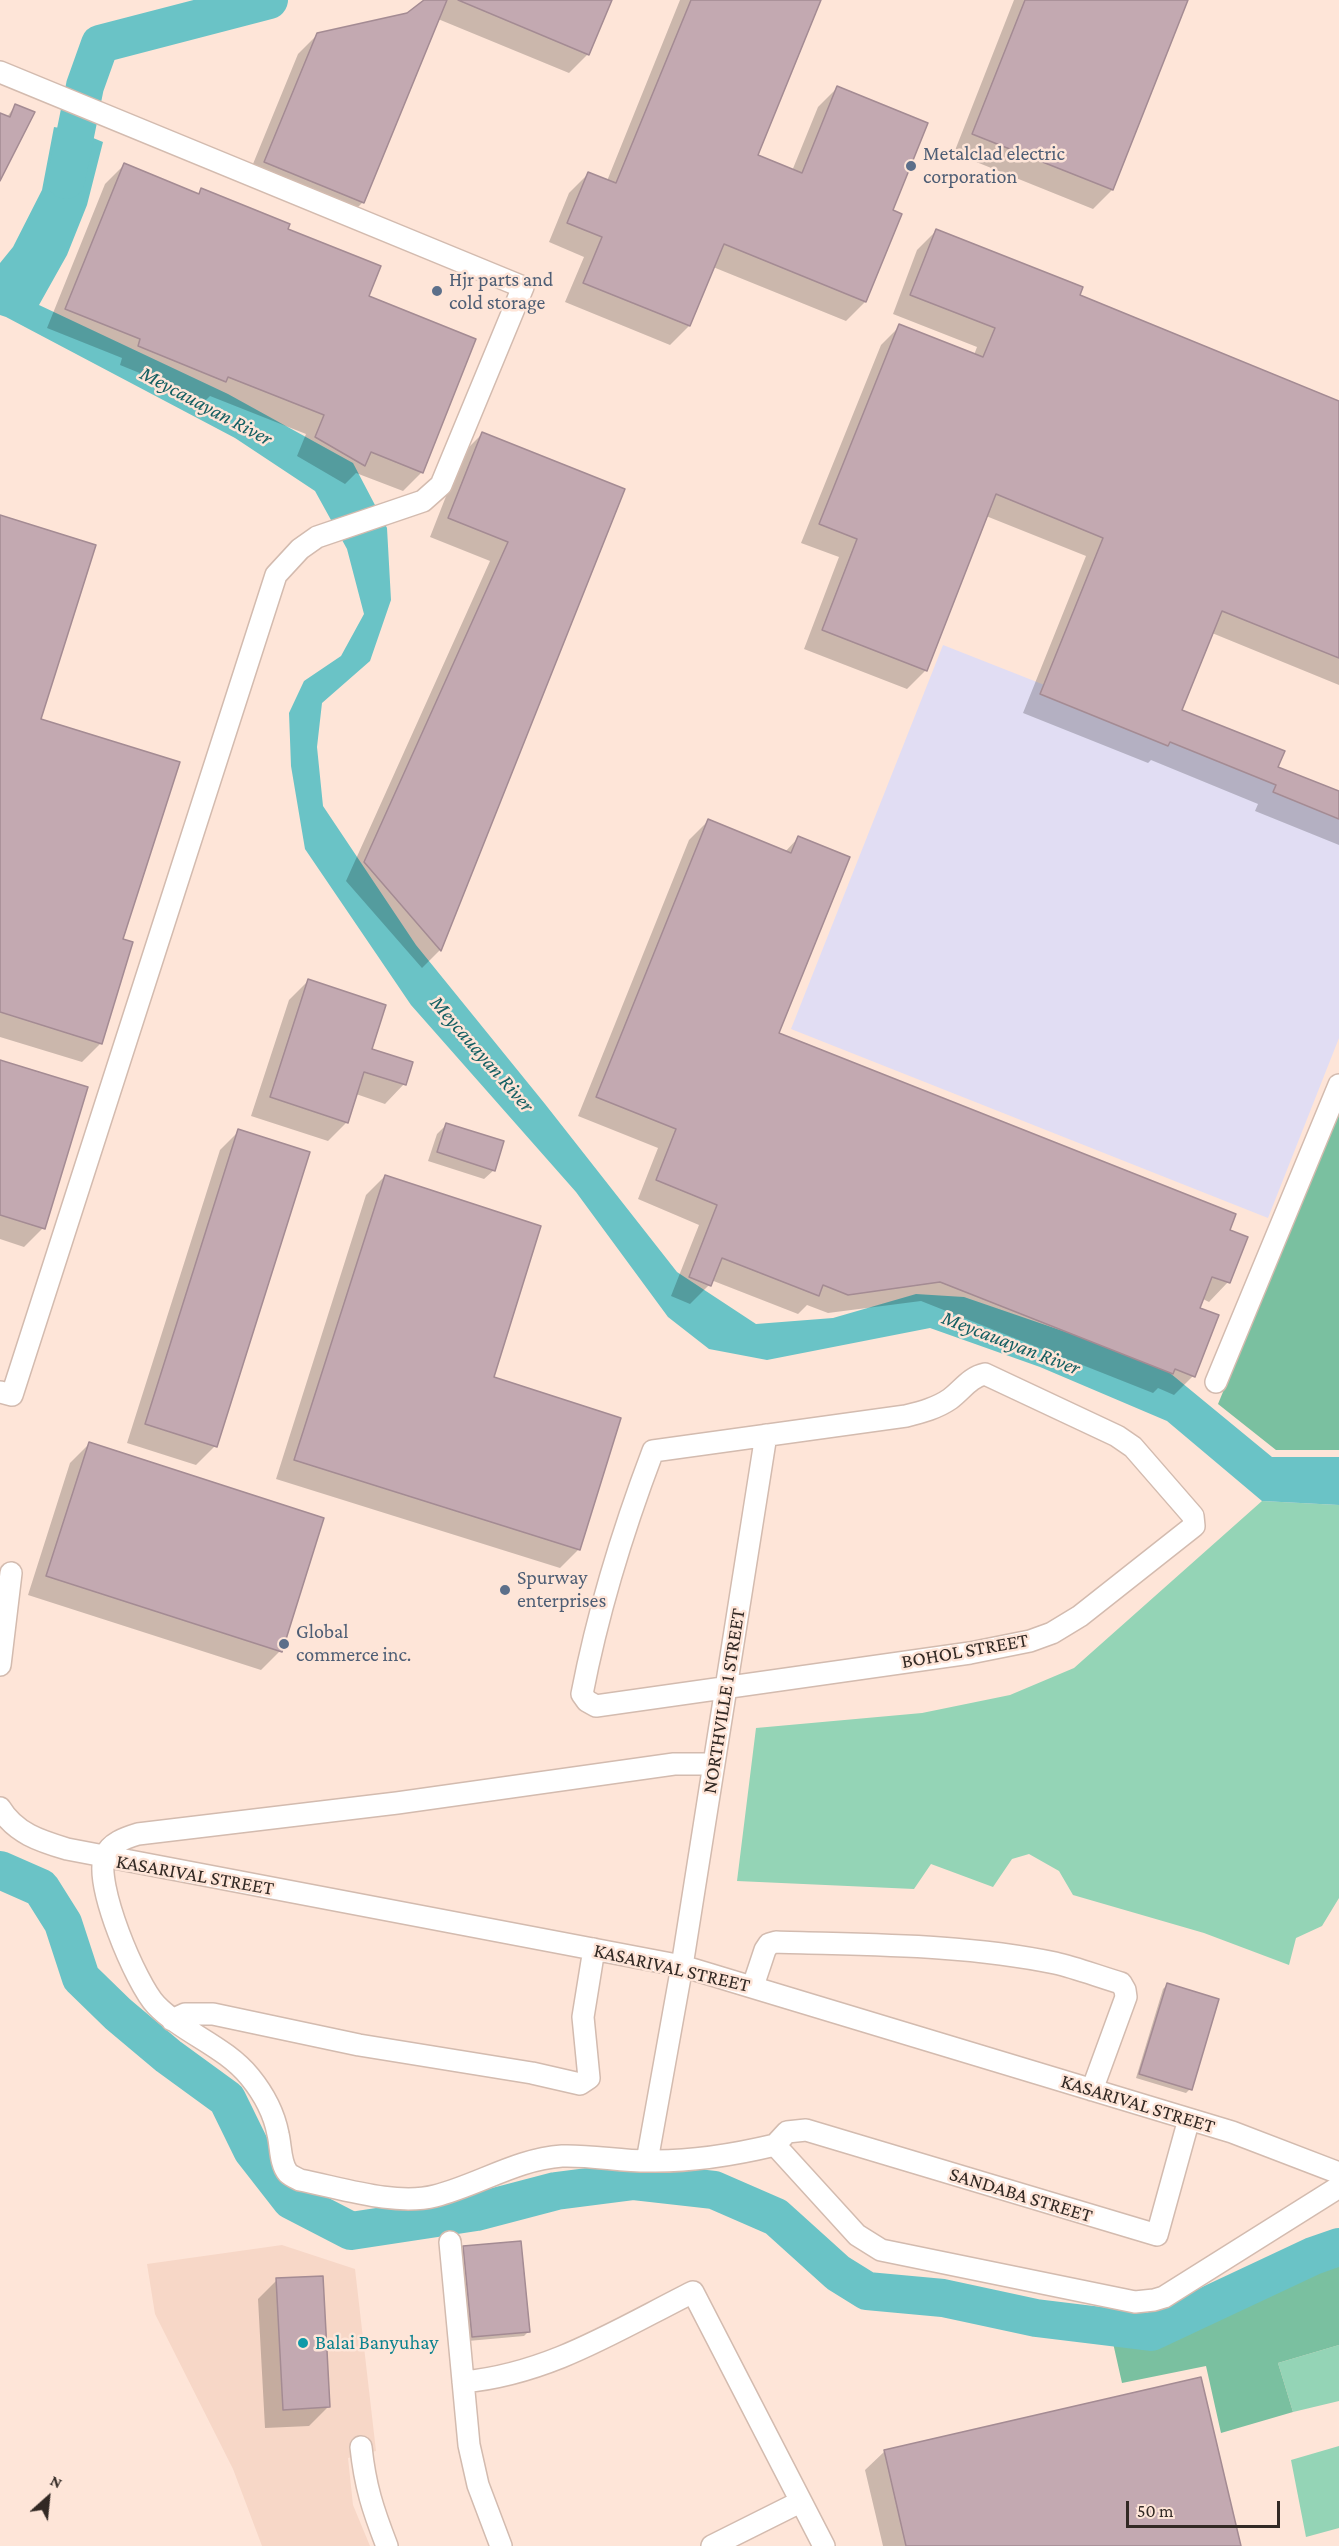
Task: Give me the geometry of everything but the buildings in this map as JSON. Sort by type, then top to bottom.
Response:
[{"type":"street","points":[[0,72],[523,287],[441,485],[423,501],[317,537],[300,549],[276,575],[12,1395],[0,1392]]},
{"type":"street","points":[[1216,1382],[1339,1085]]},
{"type":"street","name":"BOHOL STREET","points":[[726,1687],[970,1653],[1030,1641],[1052,1633],[1080,1616],[1194,1526],[1193,1515],[1133,1447],[1117,1436],[985,1374],[974,1377],[953,1397],[924,1412],[766,1435]]},
{"type":"street","points":[[726,1687],[596,1706],[587,1701],[582,1694],[592,1640],[630,1512],[653,1451],[766,1435]]},
{"type":"street","name":"NORTHVILLE 1 STREET","points":[[647,2161],[682,1966],[766,1435]]},
{"type":"street","points":[[0,1665],[11,1574]]},
{"type":"street","points":[[714,1764],[674,1764],[397,1803],[147,1833],[122,1839],[111,1847],[104,1858],[107,1893],[129,1960],[154,2004],[172,2020],[249,2074],[271,2113],[278,2132],[284,2165],[289,2175],[300,2180],[389,2198],[420,2198],[452,2191],[542,2158],[583,2156],[647,2161],[712,2158],[775,2145],[857,2235],[880,2250],[1135,2302],[1164,2297],[1339,2187]]},
{"type":"street","name":"KASARIVAL STREET","points":[[0,1808],[12,1825],[36,1840],[104,1858],[682,1966],[1189,2119],[1264,2143],[1339,2172]]},
{"type":"street","points":[[753,1986],[765,1950],[769,1944],[776,1942],[939,1949],[997,1954],[1057,1964],[1089,1973],[1121,1983],[1126,1997],[1092,2090]]},
{"type":"street","points":[[172,2020],[185,2014],[213,2014],[359,2045],[532,2073],[580,2084],[588,2078],[583,2017],[594,1949]]},
{"type":"street","name":"SANDABA STREET","points":[[775,2145],[787,2132],[806,2130],[1157,2235],[1189,2119]]},
{"type":"street","points":[[450,2242],[463,2382],[474,2467],[501,2546]]},
{"type":"street","points":[[463,2382],[510,2376],[554,2361],[693,2292],[824,2546]]},
{"type":"street","points":[[361,2447],[364,2479],[372,2508],[387,2546]]},
{"type":"street","points":[[712,2546],[800,2502]]},
{"type":"shaded area","points":[[943,645],[1339,801],[1339,1038],[1268,1218],[791,1029]]},
{"type":"shaded area","points":[[282,2245],[355,2269],[376,2451],[348,2458],[353,2505],[370,2546],[262,2546],[233,2469],[155,2314],[147,2264]]},
{"type":"green space","points":[[1339,1111],[1339,1450],[1276,1450],[1218,1404]]},
{"type":"green space","points":[[1262,1501],[1339,1505],[1339,1898],[1322,1926],[1296,1938],[1289,1965],[1204,1933],[1073,1895],[1059,1871],[1029,1854],[1012,1859],[993,1887],[931,1864],[914,1889],[737,1881],[756,1728],[922,1713],[1010,1695],[1074,1668]]},
{"type":"green space","points":[[1339,2257],[1339,2345],[1278,2363],[1293,2412],[1221,2433],[1206,2366],[1122,2383],[1111,2334],[1153,2339],[1315,2264]]},
{"type":"green space","points":[[1339,2345],[1339,2401],[1293,2412],[1278,2363]]},
{"type":"green space","points":[[1339,2446],[1339,2528],[1306,2537],[1291,2460]]},
{"type":"water","points":[[54,127],[76,131],[103,142],[87,205],[67,255],[39,305],[228,394],[353,463],[387,528],[391,600],[370,661],[322,703],[317,747],[323,806],[416,945],[677,1272],[756,1324],[833,1318],[916,1294],[964,1297],[1159,1364],[1272,1457],[1339,1457],[1339,1505],[1262,1501],[1167,1421],[1040,1367],[930,1328],[767,1360],[709,1349],[668,1317],[576,1192],[411,1005],[305,849],[291,766],[289,713],[304,681],[341,656],[364,614],[347,549],[315,491],[235,438],[0,315],[0,263],[13,247],[42,190]]},
{"type":"waterway","name":"Meycauayan River","points":[[66,180],[85,86],[100,44],[269,0]]},
{"type":"waterway","points":[[0,1870],[41,1888],[63,1923],[81,1978],[118,2014],[168,2056],[227,2099],[252,2150],[291,2200],[351,2231],[476,2212],[556,2191],[634,2181],[714,2190],[776,2217],[838,2273],[867,2291],[943,2298],[1036,2318],[1151,2332],[1313,2256],[1339,2247]]},
{"type":"place","name":"Metalclad electric corporation","points":[[911,166]]},
{"type":"place","name":"Hjr parts and cold storage","points":[[437,291]]},
{"type":"place","name":"Spurway enterprises","points":[[505,1590]]},
{"type":"place","name":"Global commerce inc.","points":[[284,1644]]},
{"type":"place","name":"Balai Banyuhay","points":[[303,2343]]}]
